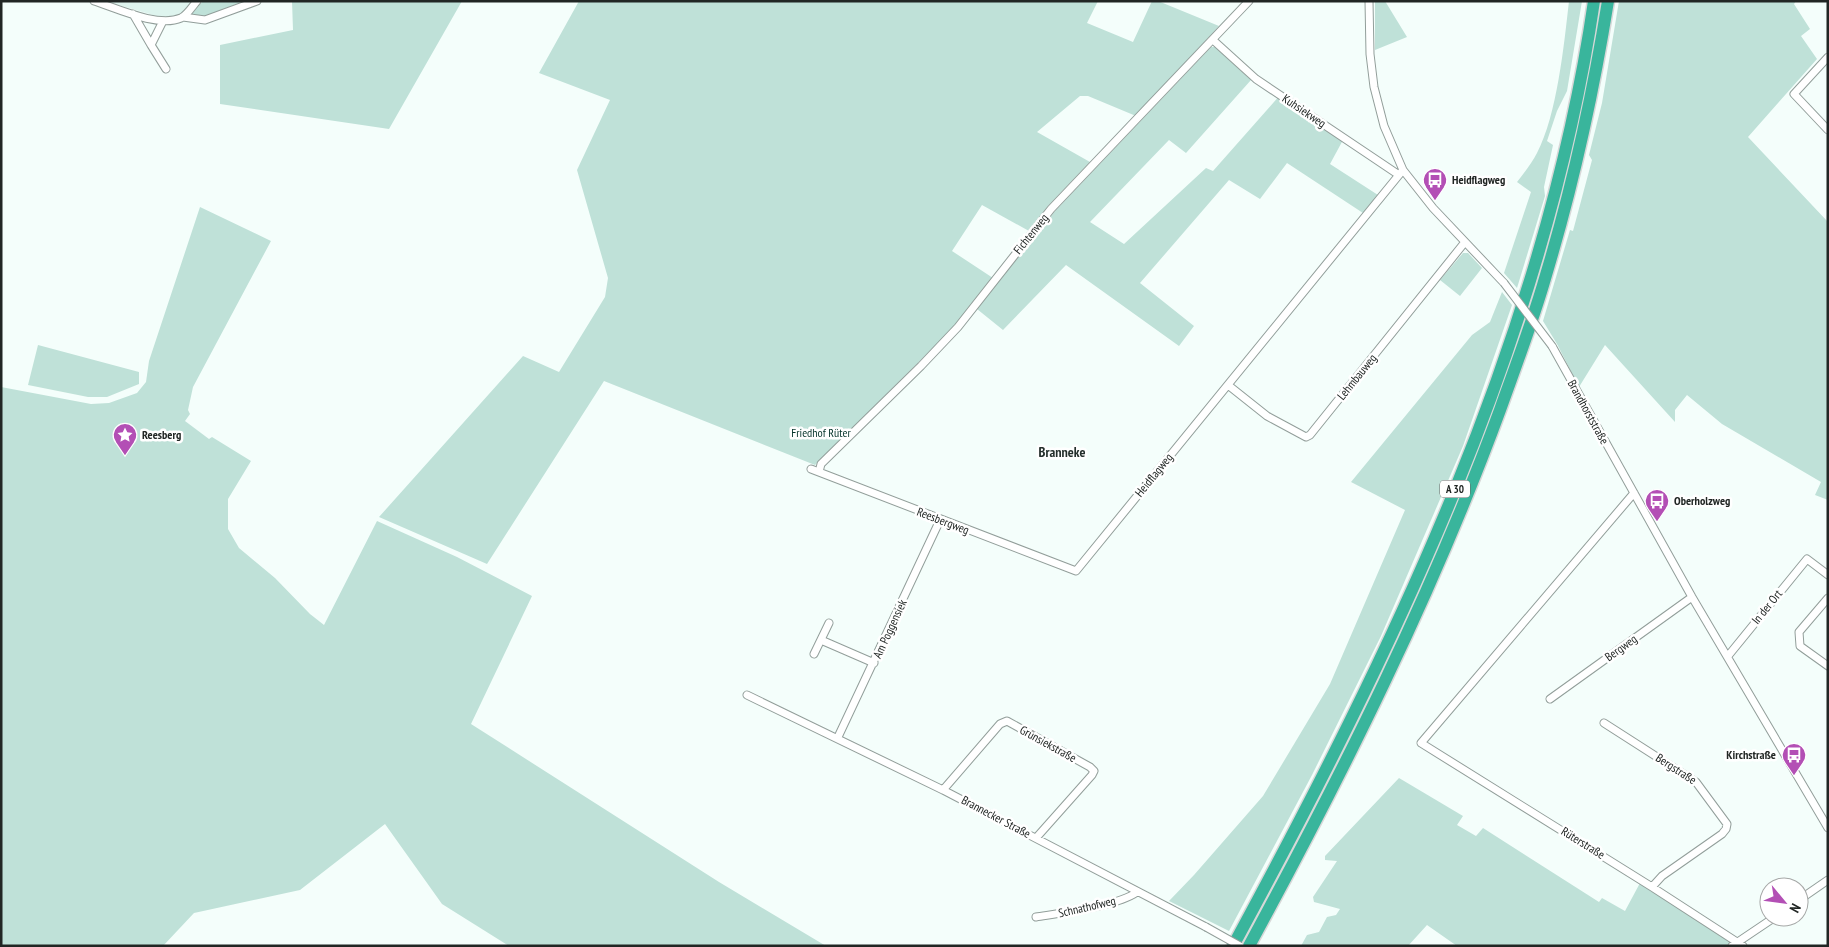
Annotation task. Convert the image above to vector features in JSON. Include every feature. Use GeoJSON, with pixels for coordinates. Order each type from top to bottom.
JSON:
{"type":"FeatureCollection","features":[{"type":"Feature","properties":{"kind":"highway","name":"A 30"},"geometry":{"type":"LineString","coordinates":[[1233,946],[1318,785],[1372,677],[1429,554],[1469,456],[1512,339],[1536,262],[1560,174],[1574,112],[1586,55],[1594,1]]}},
{"type":"Feature","properties":{"kind":"highway","name":"A 30"},"geometry":{"type":"LineString","coordinates":[[1248,946],[1330,791],[1385,680],[1440,560],[1481,461],[1526,339],[1549,264],[1580,149],[1599,58],[1608,1]]}},
{"type":"Feature","properties":{"kind":"street"},"geometry":{"type":"LineString","coordinates":[[94,1],[133,14],[163,21],[183,17],[205,20],[257,1]]}},
{"type":"Feature","properties":{"kind":"street"},"geometry":{"type":"LineString","coordinates":[[183,17],[197,1]]}},
{"type":"Feature","properties":{"kind":"street","name":"Fichtenweg"},"geometry":{"type":"LineString","coordinates":[[815,470],[958,327],[1051,209],[1249,1]]}},
{"type":"Feature","properties":{"kind":"street","name":"Brandhorststraße"},"geometry":{"type":"LineString","coordinates":[[1369,1],[1370,54],[1374,87],[1384,126],[1401,172],[1504,284],[1552,346],[1692,597],[1828,828]]}},
{"type":"Feature","properties":{"kind":"street"},"geometry":{"type":"LineString","coordinates":[[133,14],[166,69]]}},
{"type":"Feature","properties":{"kind":"street"},"geometry":{"type":"LineString","coordinates":[[151,45],[163,21]]}},
{"type":"Feature","properties":{"kind":"street","name":"Kuhsiekweg"},"geometry":{"type":"LineString","coordinates":[[1213,40],[1256,79],[1401,172]]}},
{"type":"Feature","properties":{"kind":"street"},"geometry":{"type":"LineString","coordinates":[[1828,57],[1794,94],[1828,130]]}},
{"type":"Feature","properties":{"kind":"street","name":"Heidflagweg"},"geometry":{"type":"LineString","coordinates":[[1076,571],[1401,172]]}},
{"type":"Feature","properties":{"kind":"street","name":"Lehmbauweg"},"geometry":{"type":"LineString","coordinates":[[1228,385],[1267,416],[1306,437],[1310,435],[1465,242]]}},
{"type":"Feature","properties":{"kind":"street","name":"Reesbergweg"},"geometry":{"type":"LineString","coordinates":[[815,470],[940,520],[1076,571]]}},
{"type":"Feature","properties":{"kind":"street","name":"Rüterstraße"},"geometry":{"type":"LineString","coordinates":[[1634,493],[1421,743],[1652,887],[1737,944]]}},
{"type":"Feature","properties":{"kind":"street","name":"Am Poggensiek"},"geometry":{"type":"LineString","coordinates":[[838,738],[940,520]]}},
{"type":"Feature","properties":{"kind":"street","name":"In der Ort"},"geometry":{"type":"LineString","coordinates":[[1728,656],[1807,559],[1828,575]]}},
{"type":"Feature","properties":{"kind":"street","name":"Bergweg"},"geometry":{"type":"LineString","coordinates":[[1550,699],[1692,597]]}},
{"type":"Feature","properties":{"kind":"street"},"geometry":{"type":"LineString","coordinates":[[1828,598],[1799,632],[1800,646],[1828,666]]}},
{"type":"Feature","properties":{"kind":"street"},"geometry":{"type":"LineString","coordinates":[[814,654],[829,623]]}},
{"type":"Feature","properties":{"kind":"street"},"geometry":{"type":"LineString","coordinates":[[821,640],[874,663]]}},
{"type":"Feature","properties":{"kind":"street","name":"Brannecker Straße"},"geometry":{"type":"LineString","coordinates":[[747,695],[943,790],[1240,946]]}},
{"type":"Feature","properties":{"kind":"street","name":"Grünsiekstraße"},"geometry":{"type":"LineString","coordinates":[[943,790],[1000,724],[1007,721],[1094,771],[1036,838]]}},
{"type":"Feature","properties":{"kind":"street","name":"Bergstraße"},"geometry":{"type":"LineString","coordinates":[[1604,723],[1696,782],[1727,824],[1722,834],[1662,876],[1652,887]]}},
{"type":"Feature","properties":{"kind":"street"},"geometry":{"type":"LineString","coordinates":[[1809,893],[1828,880]]}},
{"type":"Feature","properties":{"kind":"street","name":"Schnathofweg"},"geometry":{"type":"LineString","coordinates":[[1036,917],[1085,909],[1130,897],[1136,892]]}},
{"type":"Feature","properties":{"kind":"street"},"geometry":{"type":"LineString","coordinates":[[1737,944],[1761,927]]}},
{"type":"Feature","properties":{"kind":"shaded area"},"geometry":{"type":"Polygon","coordinates":[[[105,1],[194,1],[183,13],[170,17],[160,17],[105,1]]]}},
{"type":"Feature","properties":{"kind":"green space"},"geometry":{"type":"Polygon","coordinates":[[[203,1],[251,1],[208,16],[196,17],[191,14],[203,1]]]}},
{"type":"Feature","properties":{"kind":"green space"},"geometry":{"type":"Polygon","coordinates":[[[292,1],[462,1],[389,129],[220,104],[220,45],[293,30],[292,1]]]}},
{"type":"Feature","properties":{"kind":"green space","name":"Friedhof Rüter"},"geometry":{"type":"Polygon","coordinates":[[[579,1],[1098,1],[1087,23],[1133,42],[1152,1],[1158,1],[1219,26],[1136,116],[1088,96],[1080,96],[1037,132],[1090,162],[1048,206],[1029,231],[982,205],[952,251],[993,278],[955,326],[815,465],[604,381],[487,564],[379,517],[523,356],[559,372],[605,297],[608,278],[577,170],[610,100],[539,73],[579,1]]]}},
{"type":"Feature","properties":{"kind":"green space"},"geometry":{"type":"Polygon","coordinates":[[[1375,1],[1385,1],[1407,37],[1375,50],[1375,1]]]}},
{"type":"Feature","properties":{"kind":"green space"},"geometry":{"type":"Polygon","coordinates":[[[1569,1],[1582,1],[1567,91],[1557,111],[1547,141],[1553,145],[1544,187],[1545,196],[1517,288],[1504,273],[1531,192],[1517,182],[1537,153],[1550,119],[1559,79],[1569,1]]]}},
{"type":"Feature","properties":{"kind":"green space"},"geometry":{"type":"Polygon","coordinates":[[[1619,1],[1796,1],[1794,4],[1810,29],[1801,36],[1817,59],[1748,137],[1828,222],[1828,500],[1815,495],[1821,482],[1722,424],[1687,395],[1675,410],[1675,422],[1605,345],[1579,387],[1543,321],[1570,230],[1573,231],[1592,160],[1589,155],[1602,103],[1619,1]]]}},
{"type":"Feature","properties":{"kind":"green space"},"geometry":{"type":"Polygon","coordinates":[[[1211,47],[1215,47],[1251,80],[1186,153],[1169,140],[1090,222],[1124,244],[1206,168],[1213,171],[1281,94],[1343,140],[1330,164],[1378,195],[1363,213],[1287,163],[1260,199],[1229,180],[1140,283],[1194,326],[1179,346],[1066,265],[1003,330],[977,309],[1055,211],[1211,47]]]}},
{"type":"Feature","properties":{"kind":"green space"},"geometry":{"type":"Polygon","coordinates":[[[200,207],[271,241],[193,387],[188,410],[190,414],[185,421],[209,439],[212,437],[251,461],[228,499],[228,529],[239,548],[275,578],[310,614],[324,625],[377,521],[457,557],[532,596],[471,724],[719,882],[826,946],[509,946],[442,904],[385,824],[300,890],[194,913],[163,946],[1,946],[1,387],[91,404],[109,403],[137,393],[146,382],[149,361],[200,207]]]}},
{"type":"Feature","properties":{"kind":"green space"},"geometry":{"type":"Polygon","coordinates":[[[1463,253],[1468,253],[1482,268],[1460,296],[1440,280],[1463,253]]]}},
{"type":"Feature","properties":{"kind":"green space"},"geometry":{"type":"Polygon","coordinates":[[[1502,292],[1512,305],[1463,446],[1381,636],[1312,775],[1229,931],[1169,901],[1263,796],[1330,684],[1405,510],[1351,482],[1472,335],[1490,322],[1502,292]]]}},
{"type":"Feature","properties":{"kind":"green space"},"geometry":{"type":"Polygon","coordinates":[[[38,345],[139,372],[139,384],[107,397],[88,397],[28,385],[38,345]]]}},
{"type":"Feature","properties":{"kind":"green space"},"geometry":{"type":"Polygon","coordinates":[[[1399,778],[1463,816],[1457,825],[1476,836],[1483,828],[1599,902],[1602,898],[1625,911],[1640,883],[1734,945],[1457,946],[1427,925],[1408,946],[1301,946],[1307,935],[1319,932],[1327,917],[1336,915],[1340,909],[1314,902],[1313,897],[1337,861],[1325,860],[1325,856],[1399,778]]]}},
{"type":"Feature","properties":{"kind":"place","name":"Heidflagweg"},"geometry":{"type":"Point","coordinates":[1435,201]}},
{"type":"Feature","properties":{"kind":"place","name":"Reesberg"},"geometry":{"type":"Point","coordinates":[125,456]}},
{"type":"Feature","properties":{"kind":"place","name":"Oberholzweg"},"geometry":{"type":"Point","coordinates":[1657,522]}},
{"type":"Feature","properties":{"kind":"place","name":"Kirchstraße"},"geometry":{"type":"Point","coordinates":[1794,776]}},
{"type":"Feature","properties":{"kind":"district","name":"Branneke"},"geometry":{"type":"Point","coordinates":[1062,452]}}]}
